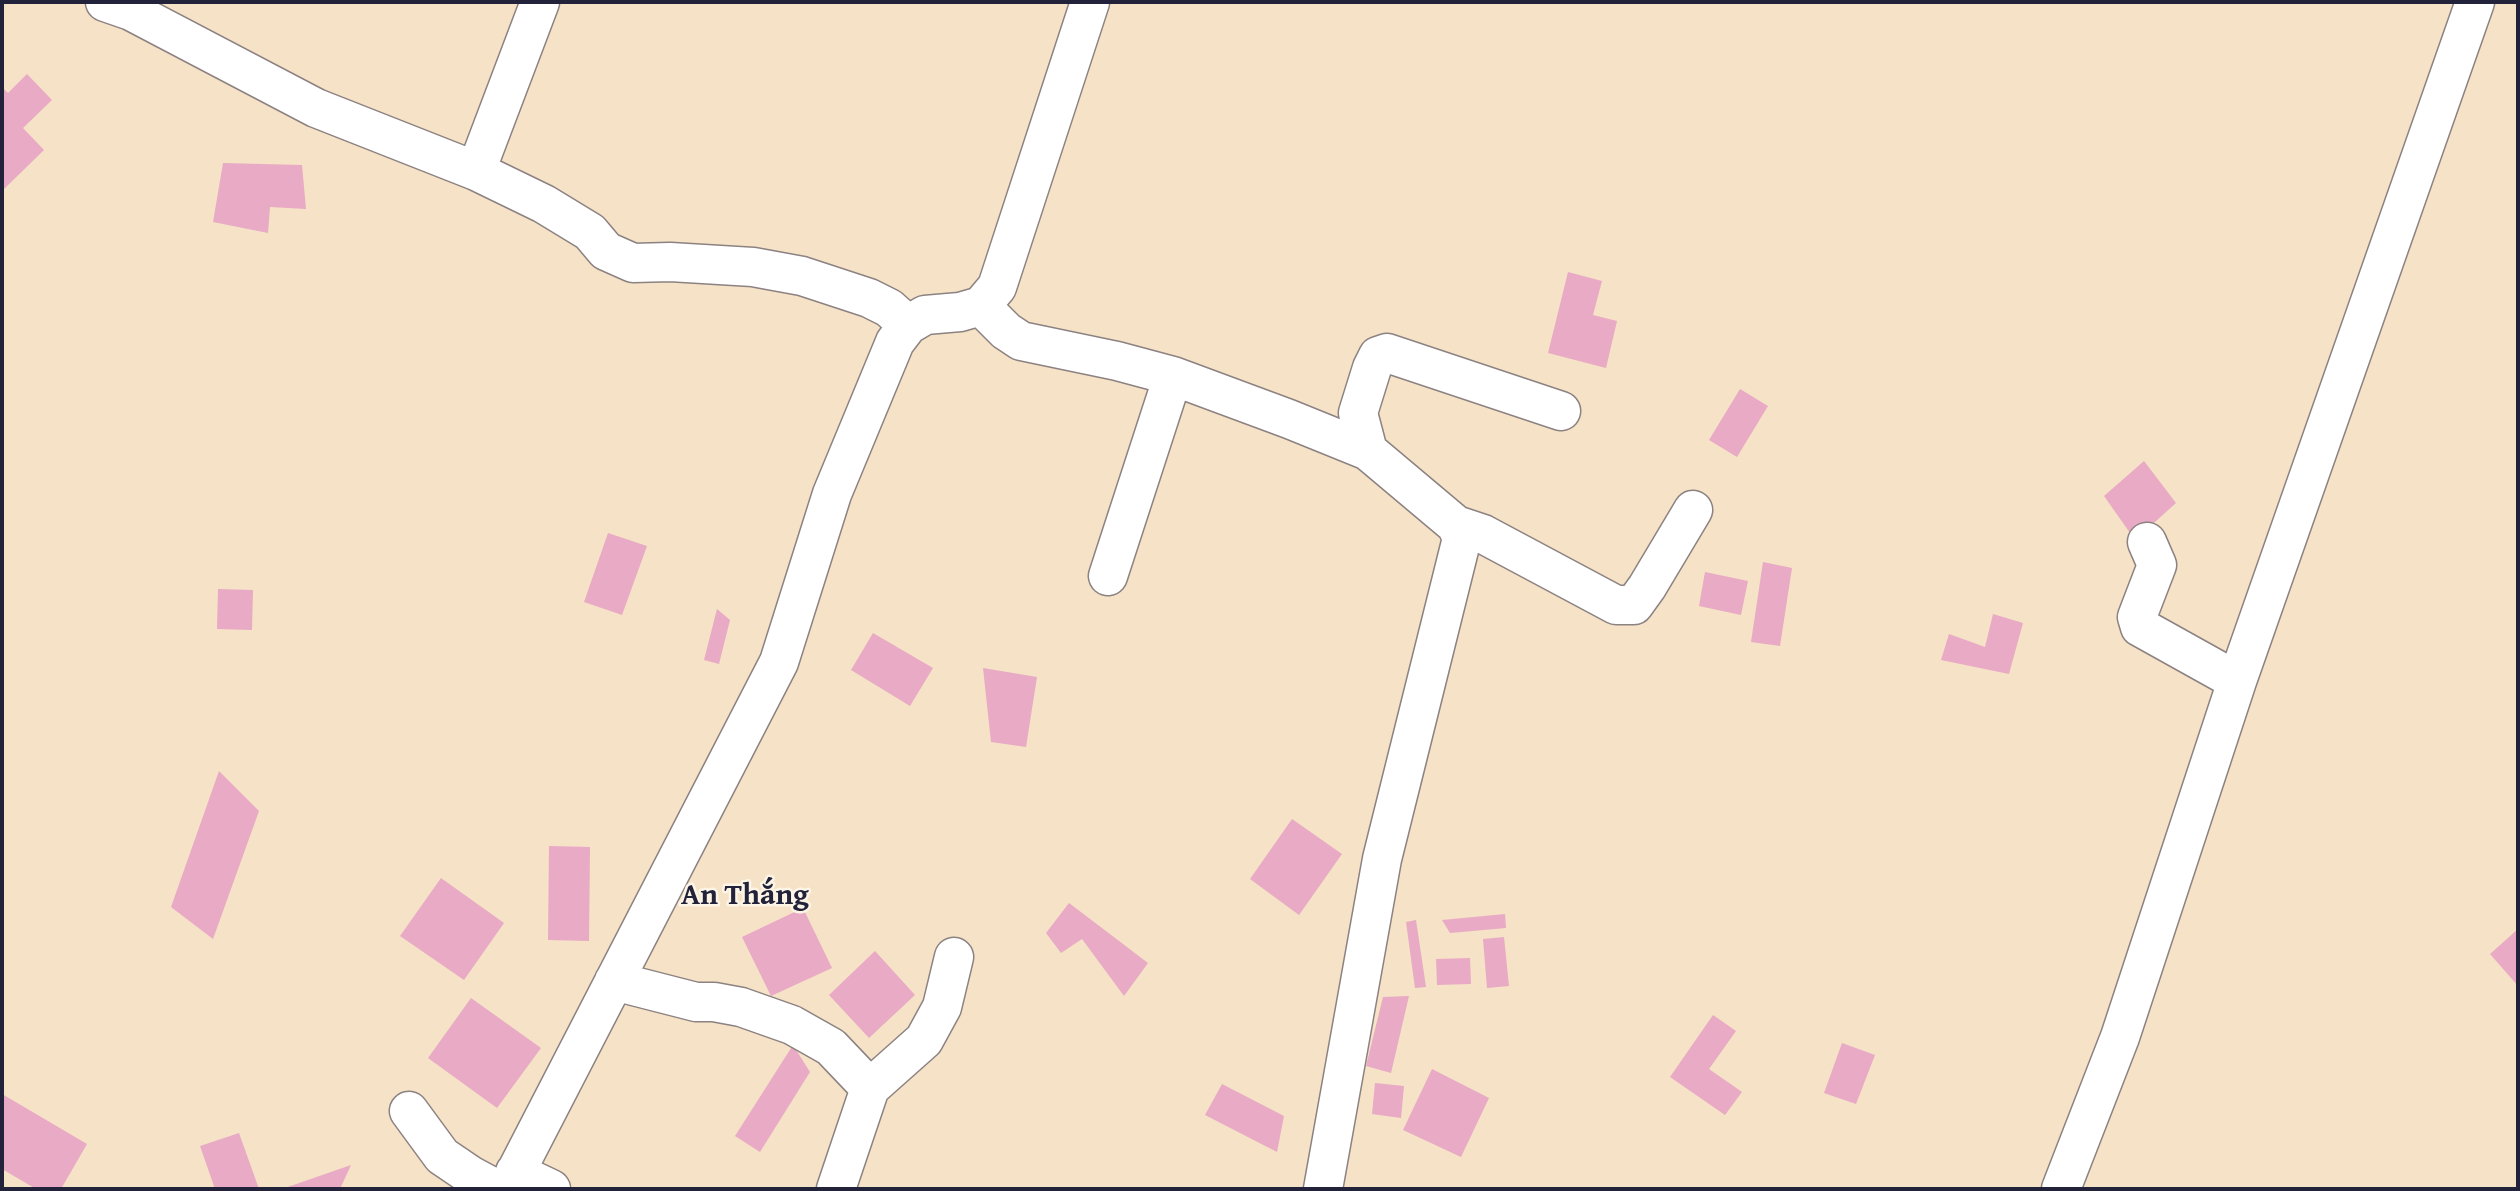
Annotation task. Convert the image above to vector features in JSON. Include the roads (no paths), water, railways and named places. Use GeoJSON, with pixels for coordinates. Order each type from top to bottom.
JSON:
{"type":"FeatureCollection","features":[{"type":"Feature","properties":{"kind":"street"},"geometry":{"type":"LineString","coordinates":[[476,171],[540,2]]}},
{"type":"Feature","properties":{"kind":"street"},"geometry":{"type":"LineString","coordinates":[[506,1184],[779,662],[832,494],[895,342],[908,325],[925,315],[960,312],[981,306],[997,287],[1090,2]]}},
{"type":"Feature","properties":{"kind":"street"},"geometry":{"type":"LineString","coordinates":[[2061,1189],[2120,1037],[2237,681],[2475,2]]}},
{"type":"Feature","properties":{"kind":"street"},"geometry":{"type":"LineString","coordinates":[[123,5],[316,108],[476,171],[544,204],[590,232],[606,251],[633,263],[670,262],[754,267],[802,276],[869,298],[889,308],[908,325]]}},
{"type":"Feature","properties":{"kind":"street"},"geometry":{"type":"LineString","coordinates":[[981,306],[1006,331],[1021,341],[1116,360],[1172,376],[1368,451],[1456,525],[1483,534],[1616,605],[1634,605],[1693,510]]}},
{"type":"Feature","properties":{"kind":"street"},"geometry":{"type":"LineString","coordinates":[[1368,451],[1358,413],[1372,368],[1378,356],[1387,353],[1561,411]]}},
{"type":"Feature","properties":{"kind":"street"},"geometry":{"type":"LineString","coordinates":[[1108,576],[1172,376]]}},
{"type":"Feature","properties":{"kind":"street"},"geometry":{"type":"LineString","coordinates":[[1323,1189],[1382,859],[1460,550],[1462,538],[1456,525]]}},
{"type":"Feature","properties":{"kind":"street"},"geometry":{"type":"LineString","coordinates":[[2147,542],[2157,565],[2137,617],[2140,627],[2237,681]]}},
{"type":"Feature","properties":{"kind":"street"},"geometry":{"type":"LineString","coordinates":[[836,1189],[870,1088],[923,1040],[942,1007],[954,957]]}},
{"type":"Feature","properties":{"kind":"street"},"geometry":{"type":"LineString","coordinates":[[614,981],[696,1002],[741,1007],[792,1025],[831,1047],[870,1088]]}},
{"type":"Feature","properties":{"kind":"street"},"geometry":{"type":"LineString","coordinates":[[409,1111],[442,1156],[470,1175],[506,1184],[551,1189]]}},
{"type":"Feature","properties":{"kind":"district","name":"An Thắng"},"geometry":{"type":"Point","coordinates":[745,896]}}]}
